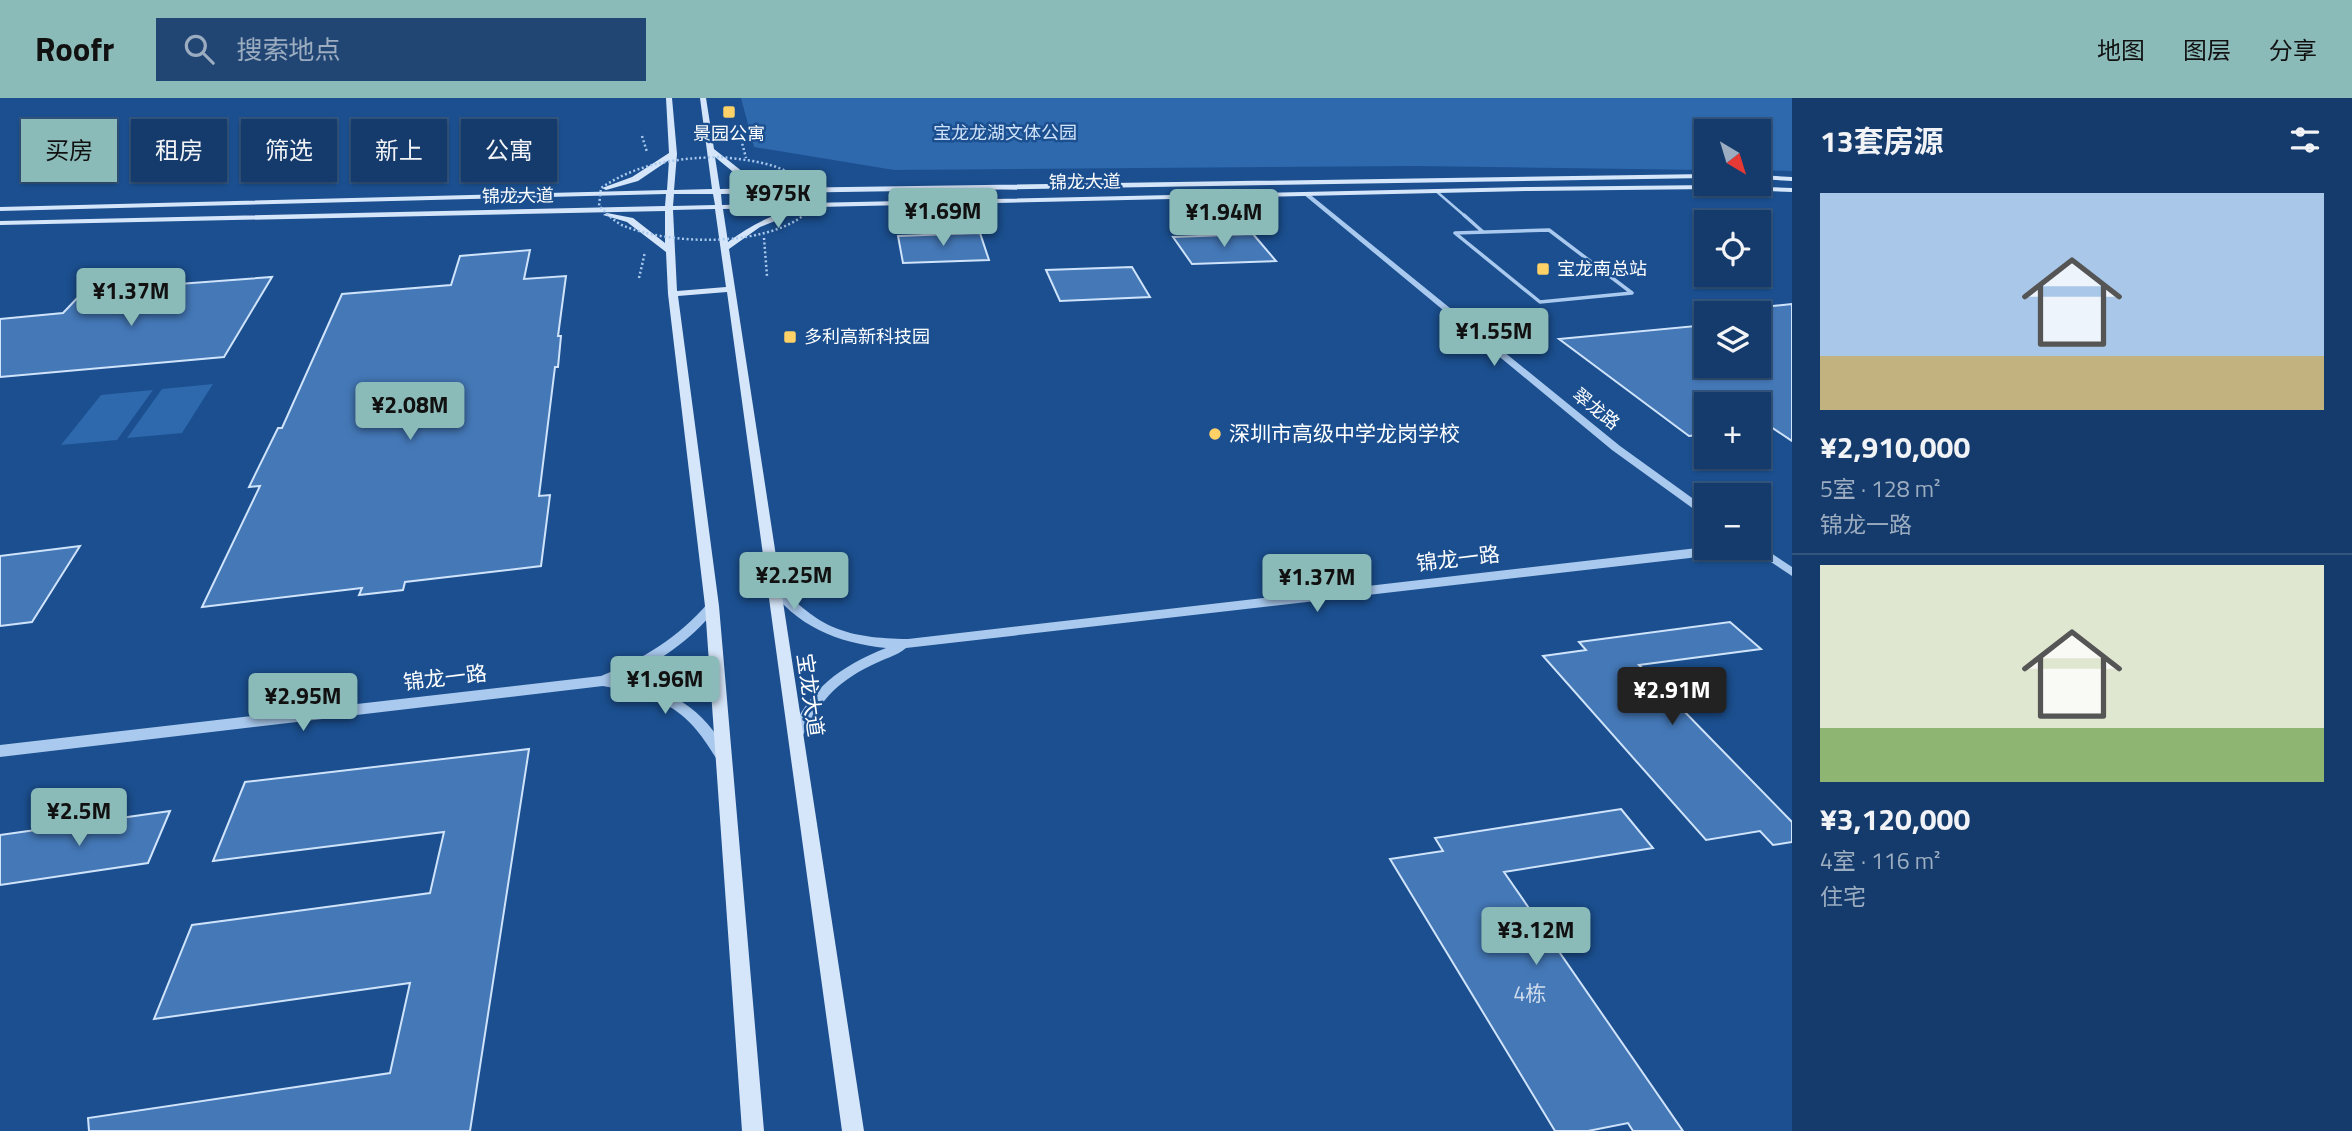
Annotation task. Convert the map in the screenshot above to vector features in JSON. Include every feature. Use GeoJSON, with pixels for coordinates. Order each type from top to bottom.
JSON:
{"type":"FeatureCollection","features":[{"type":"Feature","properties":{"kind":"main road"},"geometry":{"type":"LineString","coordinates":[[669,98],[673,154],[668,209],[673,294],[712,606],[753,1131]]}},
{"type":"Feature","properties":{"kind":"main road","name":"宝龙大道"},"geometry":{"type":"LineString","coordinates":[[703,98],[853,1131]]}},
{"type":"Feature","properties":{"kind":"main road"},"geometry":{"type":"LineString","coordinates":[[712,151],[741,174],[823,191]]}},
{"type":"Feature","properties":{"kind":"main road"},"geometry":{"type":"LineString","coordinates":[[562,195],[635,180],[673,154]]}},
{"type":"Feature","properties":{"kind":"main road","name":"锦龙大道"},"geometry":{"type":"LineString","coordinates":[[0,209],[716,191],[1539,176],[1694,176]]}},
{"type":"Feature","properties":{"kind":"main road"},"geometry":{"type":"LineString","coordinates":[[1771,178],[1792,179]]}},
{"type":"Feature","properties":{"kind":"main road","name":"锦龙大道"},"geometry":{"type":"LineString","coordinates":[[0,223],[1635,187],[1792,190]]}},
{"type":"Feature","properties":{"kind":"main road"},"geometry":{"type":"LineString","coordinates":[[724,250],[757,224],[773,217],[828,204]]}},
{"type":"Feature","properties":{"kind":"main road"},"geometry":{"type":"LineString","coordinates":[[564,210],[630,220],[670,251]]}},
{"type":"Feature","properties":{"kind":"main road"},"geometry":{"type":"LineString","coordinates":[[673,294],[731,289]]}},
{"type":"Feature","properties":{"kind":"street","name":"翠龙路"},"geometry":{"type":"LineString","coordinates":[[1305,194],[1616,448],[1694,504]]}},
{"type":"Feature","properties":{"kind":"street","name":"锦龙一路"},"geometry":{"type":"LineString","coordinates":[[772,584],[789,605],[809,622],[840,637],[873,644],[908,644],[1694,553]]}},
{"type":"Feature","properties":{"kind":"street"},"geometry":{"type":"LineString","coordinates":[[1771,558],[1792,572]]}},
{"type":"Feature","properties":{"kind":"street","name":"锦龙一路"},"geometry":{"type":"LineString","coordinates":[[0,751],[603,681],[637,667],[669,649],[694,629],[712,606]]}},
{"type":"Feature","properties":{"kind":"street","name":"锦龙一路"},"geometry":{"type":"LineString","coordinates":[[795,738],[805,711],[824,689],[848,670],[908,644]]}},
{"type":"Feature","properties":{"kind":"street","name":"锦龙一路"},"geometry":{"type":"LineString","coordinates":[[603,681],[641,688],[678,703],[706,727],[723,757]]}},
{"type":"Feature","properties":{"kind":"lane"},"geometry":{"type":"LineString","coordinates":[[1436,191],[1483,232],[1549,230],[1632,293],[1539,302],[1455,233],[1483,232]]}},
{"type":"Feature","properties":{"kind":"path"},"geometry":{"type":"LineString","coordinates":[[740,135],[747,161]]}},
{"type":"Feature","properties":{"kind":"path"},"geometry":{"type":"LineString","coordinates":[[721,157],[768,164],[796,174],[809,184],[815,197],[805,214],[764,233],[709,239],[649,234],[622,226],[599,206],[601,188],[630,169],[683,158],[721,157]]}},
{"type":"Feature","properties":{"kind":"path"},"geometry":{"type":"LineString","coordinates":[[764,233],[767,276]]}},
{"type":"Feature","properties":{"kind":"path"},"geometry":{"type":"LineString","coordinates":[[639,278],[647,245]]}},
{"type":"Feature","properties":{"kind":"green space","name":"宝龙龙湖文体公园"},"geometry":{"type":"Polygon","coordinates":[[[741,98],[1792,98],[1792,171],[1771,170],[1771,119],[1694,119],[1694,170],[1416,166],[894,170],[754,147],[741,98]]]}},
{"type":"Feature","properties":{"kind":"green space"},"geometry":{"type":"Polygon","coordinates":[[[213,384],[182,433],[127,438],[162,389],[213,384]]]}},
{"type":"Feature","properties":{"kind":"green space"},"geometry":{"type":"Polygon","coordinates":[[[153,390],[117,440],[61,445],[101,395],[153,390]]]}},
{"type":"Feature","properties":{"kind":"building"},"geometry":{"type":"Polygon","coordinates":[[[980,233],[989,260],[903,263],[898,236],[980,233]]]}},
{"type":"Feature","properties":{"kind":"building"},"geometry":{"type":"Polygon","coordinates":[[[1253,234],[1276,261],[1192,264],[1173,237],[1253,234]]]}},
{"type":"Feature","properties":{"kind":"building"},"geometry":{"type":"Polygon","coordinates":[[[530,250],[524,279],[566,276],[558,336],[561,336],[558,367],[555,367],[539,496],[550,495],[541,566],[405,582],[403,590],[359,595],[362,588],[202,607],[260,486],[249,487],[278,428],[282,428],[342,294],[451,285],[460,256],[530,250]]]}},
{"type":"Feature","properties":{"kind":"building"},"geometry":{"type":"Polygon","coordinates":[[[1132,267],[1150,297],[1060,301],[1046,270],[1132,267]]]}},
{"type":"Feature","properties":{"kind":"building"},"geometry":{"type":"Polygon","coordinates":[[[272,277],[224,357],[0,377],[0,319],[63,313],[84,291],[272,277]]]}},
{"type":"Feature","properties":{"kind":"building"},"geometry":{"type":"Polygon","coordinates":[[[1792,304],[1792,441],[1771,427],[1771,392],[1694,392],[1694,435],[1689,436],[1559,339],[1694,326],[1694,378],[1771,378],[1771,306],[1792,304]]]}},
{"type":"Feature","properties":{"kind":"building"},"geometry":{"type":"Polygon","coordinates":[[[80,546],[32,622],[0,626],[0,556],[80,546]]]}},
{"type":"Feature","properties":{"kind":"building"},"geometry":{"type":"Polygon","coordinates":[[[1730,622],[1761,649],[1639,665],[1792,822],[1792,842],[1773,845],[1760,831],[1706,840],[1543,656],[1586,650],[1579,642],[1730,622]]]}},
{"type":"Feature","properties":{"kind":"building"},"geometry":{"type":"Polygon","coordinates":[[[529,749],[470,1131],[89,1131],[88,1118],[390,1073],[410,983],[154,1019],[192,925],[430,893],[444,832],[213,861],[245,782],[529,749]]]}},
{"type":"Feature","properties":{"kind":"building"},"geometry":{"type":"Polygon","coordinates":[[[1621,809],[1653,848],[1504,872],[1683,1131],[1633,1131],[1628,1123],[1588,1131],[1555,1131],[1390,859],[1443,851],[1435,838],[1621,809]]]}},
{"type":"Feature","properties":{"kind":"building"},"geometry":{"type":"Polygon","coordinates":[[[170,811],[148,863],[0,885],[0,835],[170,811]]]}},
{"type":"Feature","properties":{"kind":"place","name":"景园公寓"},"geometry":{"type":"Point","coordinates":[729,112]}},
{"type":"Feature","properties":{"kind":"place","name":"宝龙南总站"},"geometry":{"type":"Point","coordinates":[1543,269]}},
{"type":"Feature","properties":{"kind":"place","name":"多利高新科技园"},"geometry":{"type":"Point","coordinates":[790,337]}},
{"type":"Feature","properties":{"kind":"place","name":"深圳市高级中学龙岗学校"},"geometry":{"type":"Point","coordinates":[1215,434]}}]}
